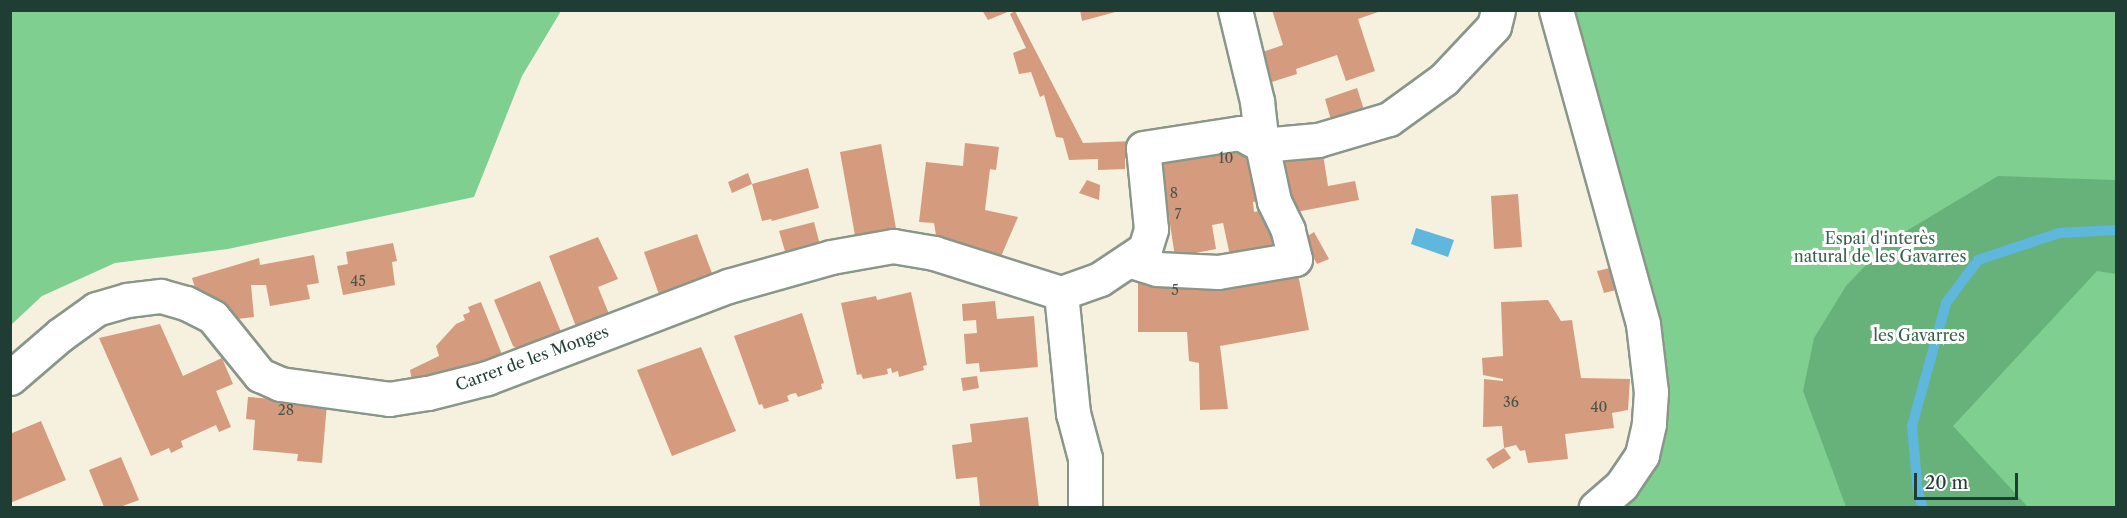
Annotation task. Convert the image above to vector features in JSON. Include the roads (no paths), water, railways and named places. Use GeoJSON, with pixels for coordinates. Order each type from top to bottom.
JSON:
{"type":"FeatureCollection","features":[{"type":"Feature","properties":{"kind":"street"},"geometry":{"type":"LineString","coordinates":[[1131,261],[1157,269],[1218,272],[1296,259],[1288,230],[1274,201],[1262,146],[1257,101],[1235,10]]}},
{"type":"Feature","properties":{"kind":"street"},"geometry":{"type":"LineString","coordinates":[[1085,507],[1085,458],[1073,413],[1061,293],[1100,279],[1131,261],[1145,249],[1151,229],[1143,148],[1240,133],[1262,146],[1318,140],[1389,119],[1444,79],[1494,26],[1498,10]]}},
{"type":"Feature","properties":{"kind":"street"},"geometry":{"type":"LineString","coordinates":[[1557,10],[1643,324],[1651,392],[1649,424],[1642,454],[1622,485],[1596,507]]}},
{"type":"Feature","properties":{"kind":"street","name":"Carrer de les Monges"},"geometry":{"type":"LineString","coordinates":[[10,378],[60,335],[96,309],[127,300],[161,296],[186,303],[213,317],[260,375],[280,384],[389,399],[428,393],[487,378],[728,286],[831,257],[893,246],[934,253],[1061,293]]}},
{"type":"Feature","properties":{"kind":"water"},"geometry":{"type":"Polygon","coordinates":[[[1416,228],[1454,240],[1448,257],[1411,244],[1416,228]]]}},
{"type":"Feature","properties":{"kind":"waterway"},"geometry":{"type":"LineString","coordinates":[[1923,508],[1918,493],[1912,426],[1946,303],[1978,260],[2059,233],[2116,230]]}},
{"type":"Feature","properties":{"kind":"park label","name":"Espai d'interès natural de les Gavarres"},"geometry":{"type":"Point","coordinates":[1880,247]}},
{"type":"Feature","properties":{"kind":"park label","name":"les Gavarres"},"geometry":{"type":"Point","coordinates":[1919,335]}}]}
